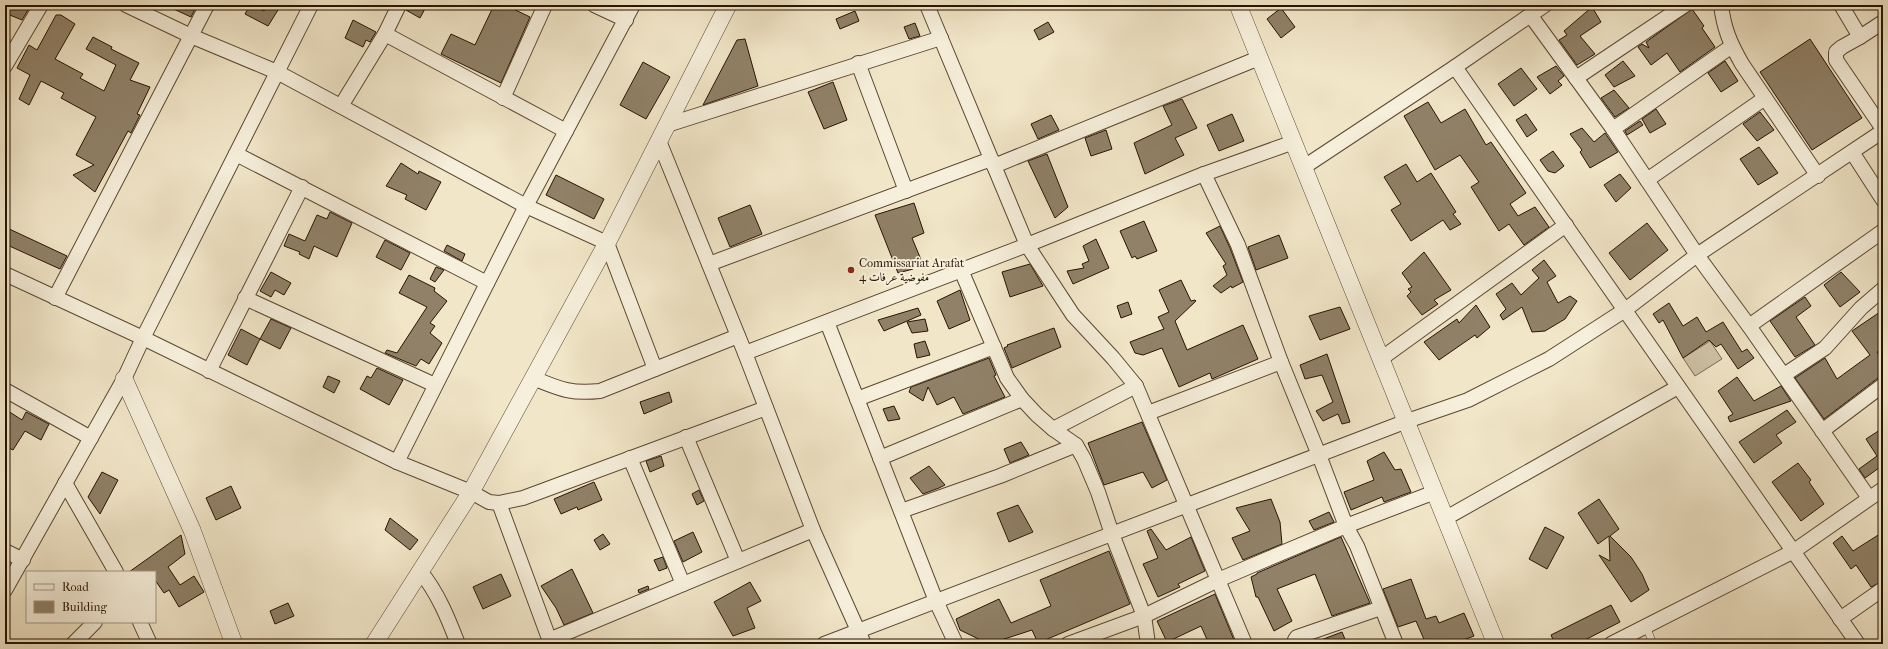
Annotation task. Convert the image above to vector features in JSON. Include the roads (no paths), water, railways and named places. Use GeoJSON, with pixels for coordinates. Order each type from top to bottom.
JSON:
{"type":"FeatureCollection","features":[{"type":"Feature","properties":{"kind":"street"},"geometry":{"type":"LineString","coordinates":[[5,66],[41,5]]}},
{"type":"Feature","properties":{"kind":"street"},"geometry":{"type":"LineString","coordinates":[[126,5],[191,36],[277,72],[526,206],[607,242],[655,369]]}},
{"type":"Feature","properties":{"kind":"street"},"geometry":{"type":"LineString","coordinates":[[55,298],[207,5]]}},
{"type":"Feature","properties":{"kind":"street"},"geometry":{"type":"LineString","coordinates":[[5,590],[124,379],[143,338],[311,5]]}},
{"type":"Feature","properties":{"kind":"street"},"geometry":{"type":"LineString","coordinates":[[341,106],[385,34],[398,5]]}},
{"type":"Feature","properties":{"kind":"street"},"geometry":{"type":"LineString","coordinates":[[504,98],[545,5]]}},
{"type":"Feature","properties":{"kind":"street"},"geometry":{"type":"LineString","coordinates":[[594,5],[626,20]]}},
{"type":"Feature","properties":{"kind":"street"},"geometry":{"type":"LineString","coordinates":[[397,462],[526,206],[633,5]]}},
{"type":"Feature","properties":{"kind":"street"},"geometry":{"type":"LineString","coordinates":[[374,644],[471,492],[607,242],[728,5]]}},
{"type":"Feature","properties":{"kind":"street"},"geometry":{"type":"LineString","coordinates":[[927,5],[1027,245],[1073,316],[1113,358],[1136,386],[1244,644]]}},
{"type":"Feature","properties":{"kind":"street"},"geometry":{"type":"LineString","coordinates":[[1238,5],[1382,358],[1496,644]]}},
{"type":"Feature","properties":{"kind":"street"},"geometry":{"type":"LineString","coordinates":[[1304,167],[1455,68],[1545,5]]}},
{"type":"Feature","properties":{"kind":"street"},"geometry":{"type":"LineString","coordinates":[[1576,78],[1685,5]]}},
{"type":"Feature","properties":{"kind":"street"},"geometry":{"type":"LineString","coordinates":[[1722,5],[1725,30],[1732,46],[1818,176]]}},
{"type":"Feature","properties":{"kind":"street"},"geometry":{"type":"LineString","coordinates":[[1841,5],[1860,37]]}},
{"type":"Feature","properties":{"kind":"street"},"geometry":{"type":"LineString","coordinates":[[1531,16],[1613,128],[1696,255],[1784,375],[1869,498]]}},
{"type":"Feature","properties":{"kind":"street"},"geometry":{"type":"LineString","coordinates":[[824,644],[861,638],[936,601],[1407,421],[1468,400],[1549,359],[1625,310],[1696,255],[1818,176],[1883,130],[1836,57],[1836,52],[1883,22]]}},
{"type":"Feature","properties":{"kind":"street"},"geometry":{"type":"LineString","coordinates":[[385,34],[566,131]]}},
{"type":"Feature","properties":{"kind":"street"},"geometry":{"type":"LineString","coordinates":[[667,125],[858,63],[941,38]]}},
{"type":"Feature","properties":{"kind":"street"},"geometry":{"type":"LineString","coordinates":[[1613,128],[1732,46]]}},
{"type":"Feature","properties":{"kind":"street"},"geometry":{"type":"LineString","coordinates":[[709,264],[906,191],[992,163],[1259,58]]}},
{"type":"Feature","properties":{"kind":"street"},"geometry":{"type":"LineString","coordinates":[[858,63],[906,191]]}},
{"type":"Feature","properties":{"kind":"street"},"geometry":{"type":"LineString","coordinates":[[1455,68],[1858,644]]}},
{"type":"Feature","properties":{"kind":"street"},"geometry":{"type":"LineString","coordinates":[[1647,180],[1765,98]]}},
{"type":"Feature","properties":{"kind":"street"},"geometry":{"type":"LineString","coordinates":[[659,141],[745,353],[813,530],[861,638]]}},
{"type":"Feature","properties":{"kind":"street"},"geometry":{"type":"LineString","coordinates":[[745,353],[1027,245],[1204,174],[1294,142]]}},
{"type":"Feature","properties":{"kind":"street"},"geometry":{"type":"LineString","coordinates":[[1852,152],[1883,200]]}},
{"type":"Feature","properties":{"kind":"street"},"geometry":{"type":"LineString","coordinates":[[236,154],[487,282]]}},
{"type":"Feature","properties":{"kind":"street"},"geometry":{"type":"LineString","coordinates":[[1204,174],[1238,245],[1281,362],[1346,526],[1358,546],[1396,644]]}},
{"type":"Feature","properties":{"kind":"street"},"geometry":{"type":"LineString","coordinates":[[209,370],[302,188]]}},
{"type":"Feature","properties":{"kind":"street"},"geometry":{"type":"LineString","coordinates":[[1382,358],[1566,225]]}},
{"type":"Feature","properties":{"kind":"street"},"geometry":{"type":"LineString","coordinates":[[1749,326],[1883,231]]}},
{"type":"Feature","properties":{"kind":"street"},"geometry":{"type":"LineString","coordinates":[[962,270],[1007,378],[1022,399],[1053,429],[1076,445],[1092,477],[1112,534],[1144,616],[1148,644]]}},
{"type":"Feature","properties":{"kind":"street"},"geometry":{"type":"LineString","coordinates":[[5,274],[143,338],[397,462],[471,492],[489,502],[499,503],[523,498],[766,408]]}},
{"type":"Feature","properties":{"kind":"street"},"geometry":{"type":"LineString","coordinates":[[1784,375],[1825,348],[1861,308],[1883,289]]}},
{"type":"Feature","properties":{"kind":"street"},"geometry":{"type":"LineString","coordinates":[[245,298],[436,385]]}},
{"type":"Feature","properties":{"kind":"street"},"geometry":{"type":"LineString","coordinates":[[827,322],[936,601],[956,644]]}},
{"type":"Feature","properties":{"kind":"street"},"geometry":{"type":"LineString","coordinates":[[533,378],[566,391],[580,393],[600,391],[738,336]]}},
{"type":"Feature","properties":{"kind":"street"},"geometry":{"type":"LineString","coordinates":[[857,399],[994,347]]}},
{"type":"Feature","properties":{"kind":"street"},"geometry":{"type":"LineString","coordinates":[[1148,413],[1281,362]]}},
{"type":"Feature","properties":{"kind":"street"},"geometry":{"type":"LineString","coordinates":[[124,379],[192,530],[234,644]]}},
{"type":"Feature","properties":{"kind":"street"},"geometry":{"type":"LineString","coordinates":[[1822,431],[1883,385]]}},
{"type":"Feature","properties":{"kind":"street"},"geometry":{"type":"LineString","coordinates":[[1053,429],[1136,386]]}},
{"type":"Feature","properties":{"kind":"street"},"geometry":{"type":"LineString","coordinates":[[1446,518],[1678,387]]}},
{"type":"Feature","properties":{"kind":"street"},"geometry":{"type":"LineString","coordinates":[[5,390],[91,438]]}},
{"type":"Feature","properties":{"kind":"street"},"geometry":{"type":"LineString","coordinates":[[880,458],[1022,399]]}},
{"type":"Feature","properties":{"kind":"street"},"geometry":{"type":"LineString","coordinates":[[686,438],[738,561]]}},
{"type":"Feature","properties":{"kind":"street"},"geometry":{"type":"LineString","coordinates":[[901,511],[1000,476],[1076,445]]}},
{"type":"Feature","properties":{"kind":"street"},"geometry":{"type":"LineString","coordinates":[[630,458],[683,584]]}},
{"type":"Feature","properties":{"kind":"street"},"geometry":{"type":"LineString","coordinates":[[65,483],[115,571]]}},
{"type":"Feature","properties":{"kind":"street"},"geometry":{"type":"LineString","coordinates":[[1611,644],[1794,551],[1883,489]]}},
{"type":"Feature","properties":{"kind":"street"},"geometry":{"type":"LineString","coordinates":[[1068,644],[1144,616],[1218,580],[1346,526],[1435,492]]}},
{"type":"Feature","properties":{"kind":"street"},"geometry":{"type":"LineString","coordinates":[[499,503],[550,642],[683,584],[813,530]]}},
{"type":"Feature","properties":{"kind":"street"},"geometry":{"type":"LineString","coordinates":[[5,550],[22,560]]}},
{"type":"Feature","properties":{"kind":"street"},"geometry":{"type":"LineString","coordinates":[[420,571],[431,584],[458,644]]}},
{"type":"Feature","properties":{"kind":"street"},"geometry":{"type":"LineString","coordinates":[[1840,619],[1883,589]]}},
{"type":"Feature","properties":{"kind":"street"},"geometry":{"type":"LineString","coordinates":[[1296,644],[1295,640],[1297,636],[1382,608]]}},
{"type":"Feature","properties":{"kind":"street"},"geometry":{"type":"LineString","coordinates":[[79,642],[94,623]]}},
{"type":"Feature","properties":{"kind":"street"},"geometry":{"type":"LineString","coordinates":[[140,623],[150,644]]}},
{"type":"Feature","properties":{"kind":"lane"},"geometry":{"type":"LineString","coordinates":[[1646,626],[1653,644]]}},
{"type":"Feature","properties":{"kind":"place","name":"Commissariat Arafat 4 مفوضية عرفات"},"geometry":{"type":"Point","coordinates":[851,270]}}]}
